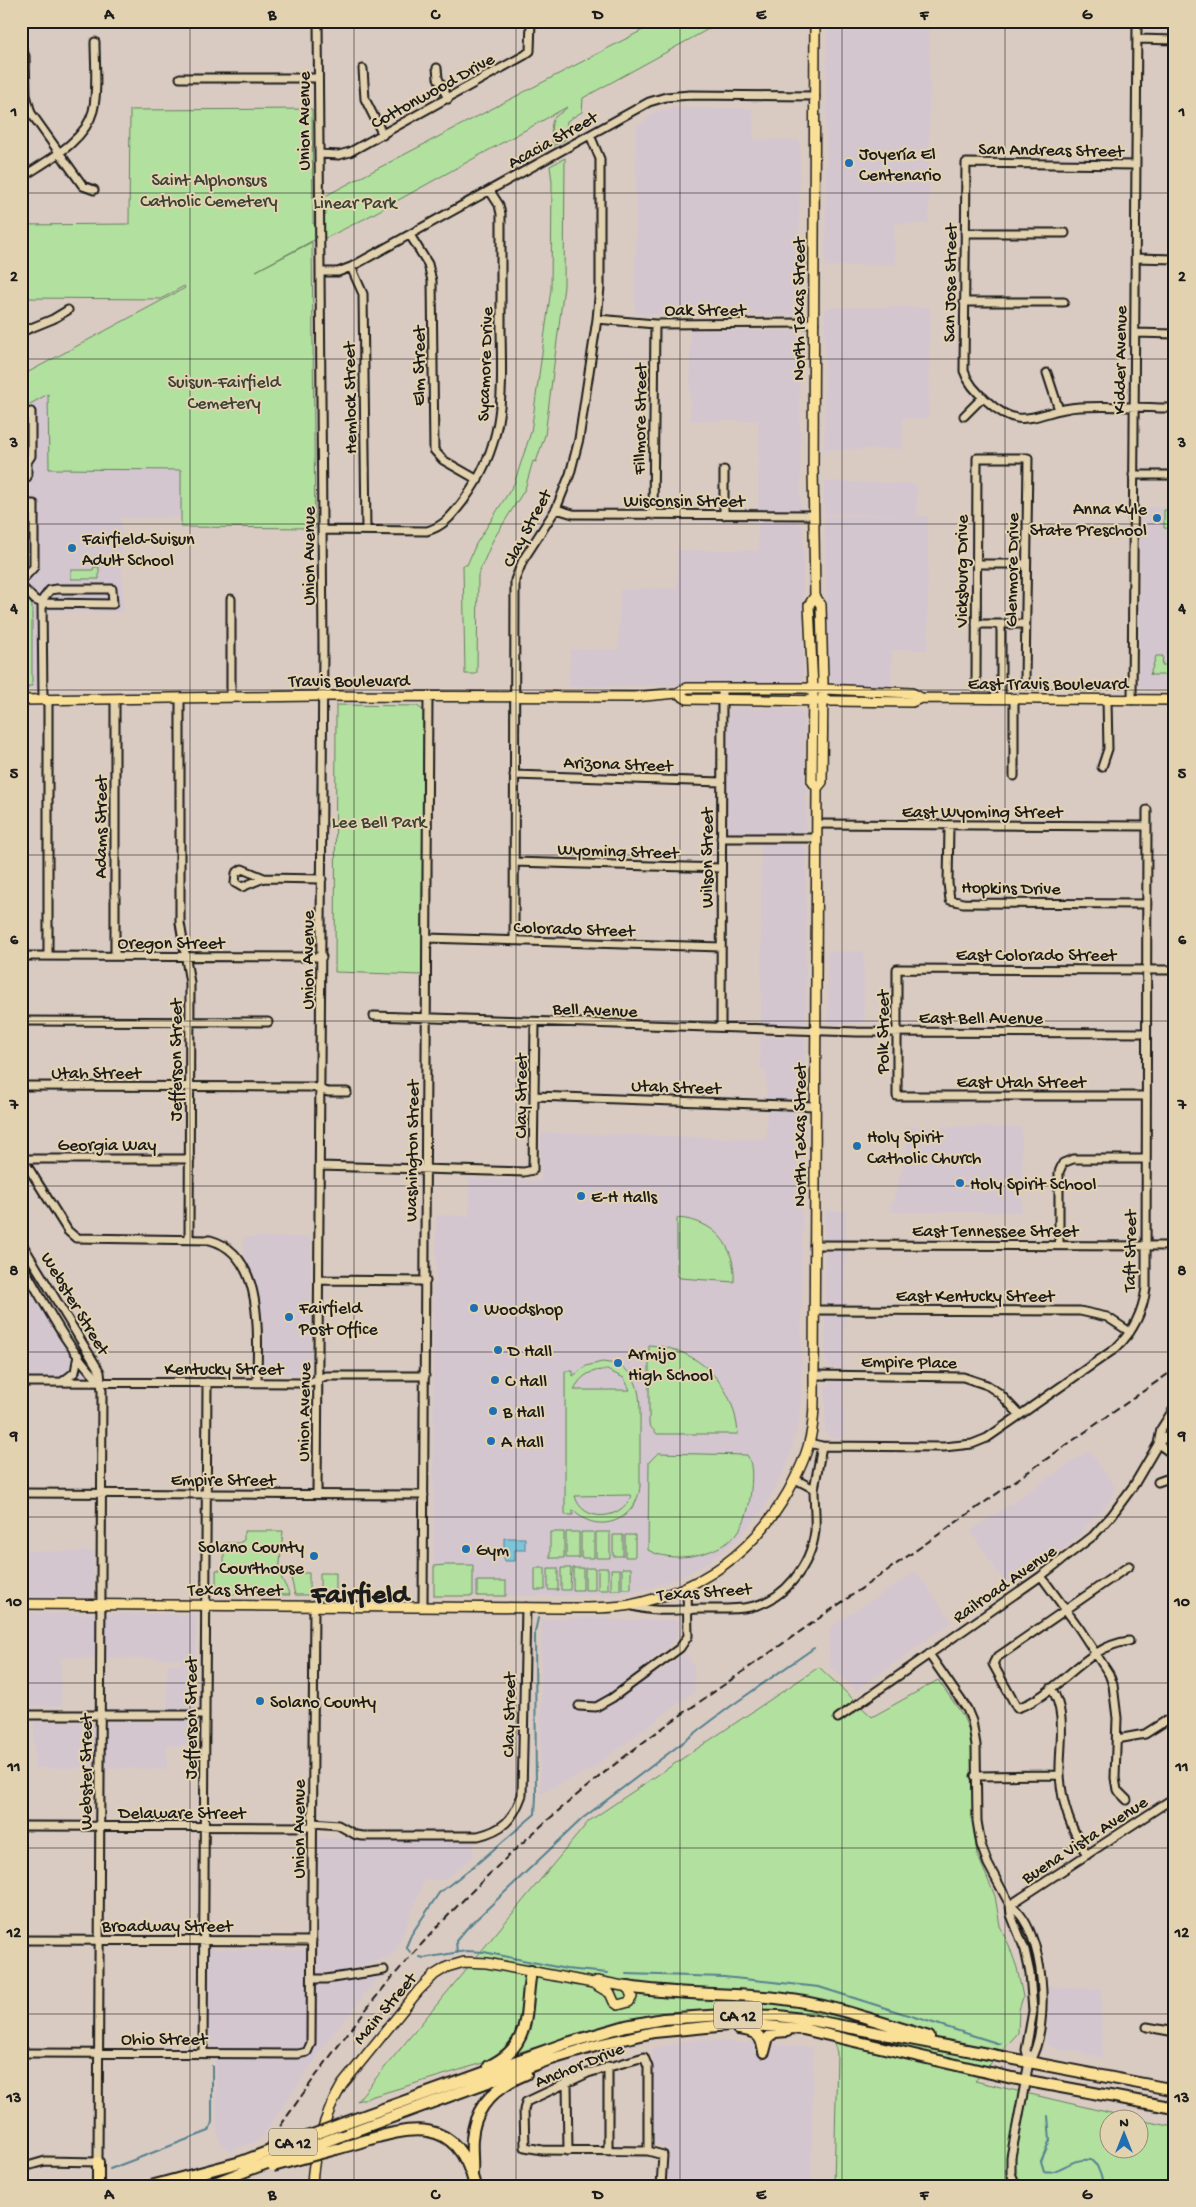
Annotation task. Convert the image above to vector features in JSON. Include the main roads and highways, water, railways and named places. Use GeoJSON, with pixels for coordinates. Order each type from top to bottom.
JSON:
{"type":"FeatureCollection","features":[{"type":"Feature","properties":{"kind":"highway"},"geometry":{"type":"LineString","coordinates":[[454,2083],[499,2061],[514,2049],[523,2029],[531,1971]]}},
{"type":"Feature","properties":{"kind":"highway"},"geometry":{"type":"LineString","coordinates":[[628,1987],[667,1993],[758,1995],[810,2002],[876,2020],[932,2038],[955,2048]]}},
{"type":"Feature","properties":{"kind":"highway","name":"CA 12"},"geometry":{"type":"LineString","coordinates":[[207,2186],[242,2167],[344,2123],[454,2083],[596,2034],[626,2026],[698,2016],[751,2015],[788,2018],[1175,2090]]}},
{"type":"Feature","properties":{"kind":"highway","name":"CA 12"},"geometry":{"type":"LineString","coordinates":[[176,2186],[209,2172],[242,2167],[340,2136],[567,2054],[654,2032],[728,2026],[767,2025],[803,2029],[1026,2081],[1175,2108]]}},
{"type":"Feature","properties":{"kind":"highway"},"geometry":{"type":"LineString","coordinates":[[728,2026],[756,2033],[762,2040],[764,2052],[766,2040],[771,2034],[803,2029]]}},
{"type":"Feature","properties":{"kind":"highway"},"geometry":{"type":"LineString","coordinates":[[472,2175],[473,2126],[481,2107],[488,2098],[505,2084],[567,2054]]}},
{"type":"Feature","properties":{"kind":"highway"},"geometry":{"type":"LineString","coordinates":[[242,2167],[264,2169],[408,2130],[429,2130],[444,2136],[457,2146],[472,2175],[475,2186]]}},
{"type":"Feature","properties":{"kind":"highway"},"geometry":{"type":"LineString","coordinates":[[98,2162],[98,2186]]}},
{"type":"Feature","properties":{"kind":"highway"},"geometry":{"type":"LineString","coordinates":[[151,2186],[209,2172]]}},
{"type":"Feature","properties":{"kind":"main road","name":"North Texas Street"},"geometry":{"type":"LineString","coordinates":[[815,21],[813,515],[815,596],[821,605],[823,690],[822,782],[817,788]]}},
{"type":"Feature","properties":{"kind":"main road","name":"North Texas Street"},"geometry":{"type":"LineString","coordinates":[[755,1538],[778,1509],[795,1479],[809,1443],[814,1406],[817,788],[812,781],[813,700],[809,605],[815,596]]}},
{"type":"Feature","properties":{"kind":"main road","name":"Travis Boulevard"},"geometry":{"type":"LineString","coordinates":[[21,700],[323,696],[634,697],[677,694],[687,688],[812,690]]}},
{"type":"Feature","properties":{"kind":"main road","name":"East Travis Boulevard"},"geometry":{"type":"LineString","coordinates":[[812,690],[912,693],[921,698]]}},
{"type":"Feature","properties":{"kind":"main road","name":"Travis Boulevard"},"geometry":{"type":"LineString","coordinates":[[677,694],[687,699],[823,701]]}},
{"type":"Feature","properties":{"kind":"main road","name":"East Travis Boulevard"},"geometry":{"type":"LineString","coordinates":[[823,701],[912,702],[921,698],[1175,700]]}},
{"type":"Feature","properties":{"kind":"main road","name":"Texas Street"},"geometry":{"type":"LineString","coordinates":[[21,1604],[605,1608],[629,1605],[687,1587],[705,1578],[732,1560],[755,1538]]}},
{"type":"Feature","properties":{"kind":"main road","name":"Main Street"},"geometry":{"type":"LineString","coordinates":[[312,2186],[314,2161],[334,2099],[348,2078],[427,1981],[447,1967],[464,1962],[488,1963],[593,1983],[597,1981],[628,1987],[632,1997],[629,2002],[618,2005],[610,1994],[593,1983]]}},
{"type":"Feature","properties":{"kind":"water"},"geometry":{"type":"Polygon","coordinates":[[[504,1538],[525,1538],[525,1550],[515,1550],[515,1561],[504,1561],[504,1538]]]}},
{"type":"Feature","properties":{"kind":"waterway"},"geometry":{"type":"LineString","coordinates":[[410,1952],[406,1947],[411,1935],[439,1893],[535,1814],[535,1632],[538,1618]]}},
{"type":"Feature","properties":{"kind":"waterway"},"geometry":{"type":"LineString","coordinates":[[457,1953],[456,1941],[467,1928],[583,1818],[731,1706],[814,1648]]}},
{"type":"Feature","properties":{"kind":"waterway"},"geometry":{"type":"LineString","coordinates":[[420,1957],[424,1958],[466,1951],[484,1952],[566,1969],[608,1973]]}},
{"type":"Feature","properties":{"kind":"waterway"},"geometry":{"type":"LineString","coordinates":[[626,1974],[724,1977],[819,1987],[1000,2044]]}},
{"type":"Feature","properties":{"kind":"waterway"},"geometry":{"type":"LineString","coordinates":[[110,2169],[209,2131],[212,2122],[212,2066]]}},
{"type":"Feature","properties":{"kind":"waterway"},"geometry":{"type":"LineString","coordinates":[[1048,2116],[1050,2140],[1041,2161],[1044,2171],[1055,2171],[1077,2161],[1091,2160],[1097,2166],[1105,2186]]}},
{"type":"Feature","properties":{"kind":"waterway"},"geometry":{"type":"LineString","coordinates":[[1169,2186],[1175,2179]]}},
{"type":"Feature","properties":{"kind":"railway"},"geometry":{"type":"LineString","coordinates":[[240,2186],[308,2087],[380,1992],[480,1883],[552,1816],[629,1753],[668,1724],[1175,1369]]}},
{"type":"Feature","properties":{"kind":"place","name":"Joyería El Centenario"},"geometry":{"type":"Point","coordinates":[849,163]}},
{"type":"Feature","properties":{"kind":"place","name":"Anna Kyle State Preschool"},"geometry":{"type":"Point","coordinates":[1157,518]}},
{"type":"Feature","properties":{"kind":"place","name":"Fairfield-Suisun Adult School"},"geometry":{"type":"Point","coordinates":[72,548]}},
{"type":"Feature","properties":{"kind":"place","name":"Holy Spirit Catholic Church"},"geometry":{"type":"Point","coordinates":[857,1146]}},
{"type":"Feature","properties":{"kind":"place","name":"Holy Spirit School"},"geometry":{"type":"Point","coordinates":[960,1183]}},
{"type":"Feature","properties":{"kind":"place","name":"E-H Halls"},"geometry":{"type":"Point","coordinates":[581,1196]}},
{"type":"Feature","properties":{"kind":"place","name":"Woodshop"},"geometry":{"type":"Point","coordinates":[474,1308]}},
{"type":"Feature","properties":{"kind":"place","name":"Fairfield Post Office"},"geometry":{"type":"Point","coordinates":[289,1317]}},
{"type":"Feature","properties":{"kind":"place","name":"D Hall"},"geometry":{"type":"Point","coordinates":[498,1350]}},
{"type":"Feature","properties":{"kind":"place","name":"Armijo High School"},"geometry":{"type":"Point","coordinates":[618,1363]}},
{"type":"Feature","properties":{"kind":"place","name":"C Hall"},"geometry":{"type":"Point","coordinates":[495,1380]}},
{"type":"Feature","properties":{"kind":"place","name":"B Hall"},"geometry":{"type":"Point","coordinates":[493,1411]}},
{"type":"Feature","properties":{"kind":"place","name":"A Hall"},"geometry":{"type":"Point","coordinates":[491,1441]}},
{"type":"Feature","properties":{"kind":"place","name":"Gym"},"geometry":{"type":"Point","coordinates":[466,1549]}},
{"type":"Feature","properties":{"kind":"place","name":"Solano County Courthouse"},"geometry":{"type":"Point","coordinates":[314,1556]}},
{"type":"Feature","properties":{"kind":"place","name":"Solano County"},"geometry":{"type":"Point","coordinates":[260,1701]}},
{"type":"Feature","properties":{"kind":"district","name":"Fairfield"},"geometry":{"type":"Point","coordinates":[360,1592]}},
{"type":"Feature","properties":{"kind":"park label","name":"Saint Alphonsus Catholic Cemetery"},"geometry":{"type":"Point","coordinates":[209,189]}},
{"type":"Feature","properties":{"kind":"park label","name":"Linear Park"},"geometry":{"type":"Point","coordinates":[355,202]}},
{"type":"Feature","properties":{"kind":"park label","name":"Suisun-Fairfield Cemetery"},"geometry":{"type":"Point","coordinates":[224,391]}},
{"type":"Feature","properties":{"kind":"park label","name":"Lee Bell Park"},"geometry":{"type":"Point","coordinates":[379,821]}}]}
